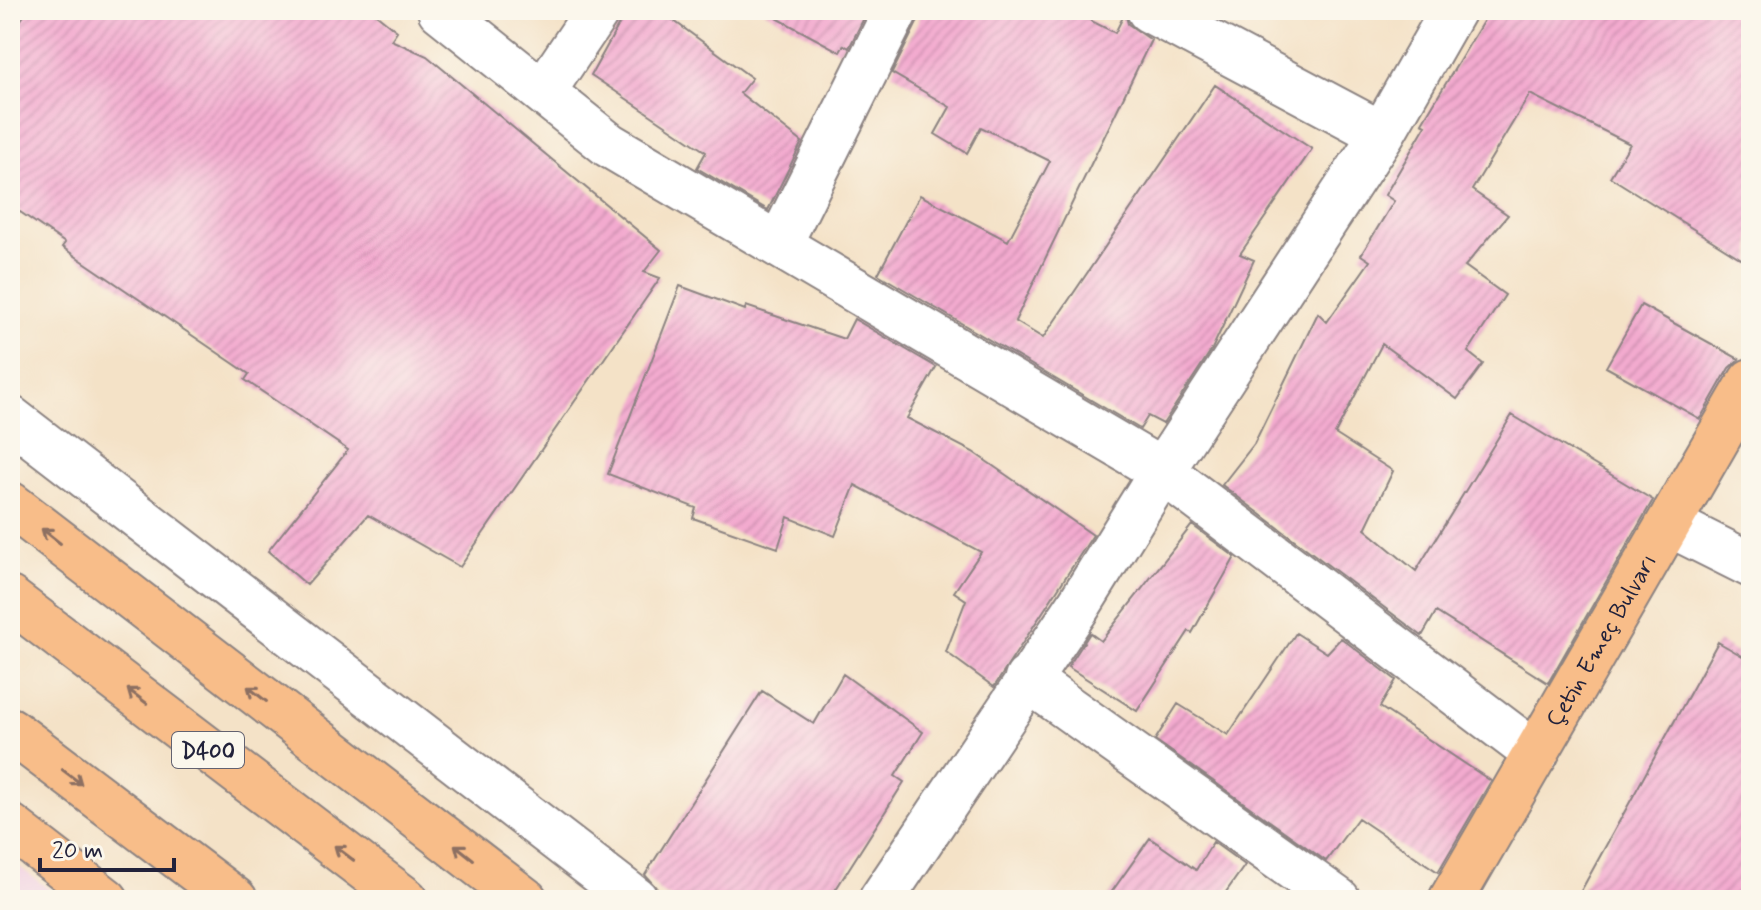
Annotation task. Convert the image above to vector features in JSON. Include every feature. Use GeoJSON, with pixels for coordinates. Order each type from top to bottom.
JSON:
{"type":"FeatureCollection","features":[{"type":"Feature","properties":{"kind":"main road","name":"Çetin Emeç Bulvarı"},"geometry":{"type":"LineString","coordinates":[[1451,900],[1751,381]]}},
{"type":"Feature","properties":{"kind":"main road"},"geometry":{"type":"LineString","coordinates":[[10,504],[525,900]]}},
{"type":"Feature","properties":{"kind":"main road","name":"D400"},"geometry":{"type":"LineString","coordinates":[[10,599],[406,900]]}},
{"type":"Feature","properties":{"kind":"main road"},"geometry":{"type":"LineString","coordinates":[[10,730],[235,900]]}},
{"type":"Feature","properties":{"kind":"main road"},"geometry":{"type":"LineString","coordinates":[[10,826],[106,900]]}},
{"type":"Feature","properties":{"kind":"street"},"geometry":{"type":"LineString","coordinates":[[440,10],[609,145],[1162,471],[1536,754]]}},
{"type":"Feature","properties":{"kind":"street"},"geometry":{"type":"LineString","coordinates":[[543,92],[598,10]]}},
{"type":"Feature","properties":{"kind":"street"},"geometry":{"type":"LineString","coordinates":[[779,245],[896,10]]}},
{"type":"Feature","properties":{"kind":"street"},"geometry":{"type":"LineString","coordinates":[[1149,10],[1382,134]]}},
{"type":"Feature","properties":{"kind":"street"},"geometry":{"type":"LineString","coordinates":[[881,900],[1077,608],[1162,471],[1382,134],[1453,10]]}},
{"type":"Feature","properties":{"kind":"street"},"geometry":{"type":"LineString","coordinates":[[10,418],[636,900]]}},
{"type":"Feature","properties":{"kind":"street"},"geometry":{"type":"LineString","coordinates":[[1669,524],[1751,565]]}},
{"type":"Feature","properties":{"kind":"street"},"geometry":{"type":"LineString","coordinates":[[1027,679],[1338,900]]}},
{"type":"Feature","properties":{"kind":"shaded area"},"geometry":{"type":"Polygon","coordinates":[[[10,860],[63,900],[10,900],[10,860]]]}},
{"type":"Feature","properties":{"kind":"building"},"geometry":{"type":"Polygon","coordinates":[[[28,10],[371,10],[397,31],[391,40],[427,56],[661,250],[644,272],[660,278],[460,567],[368,515],[307,585],[268,551],[348,450],[245,380],[249,374],[62,247],[65,243],[10,205],[10,35],[28,10]]]}},
{"type":"Feature","properties":{"kind":"building"},"geometry":{"type":"Polygon","coordinates":[[[627,10],[659,10],[752,78],[740,93],[802,142],[768,210],[697,168],[706,152],[591,75],[627,10]]]}},
{"type":"Feature","properties":{"kind":"building"},"geometry":{"type":"Polygon","coordinates":[[[762,10],[868,10],[849,48],[844,45],[840,52],[762,10]]]}},
{"type":"Feature","properties":{"kind":"building"},"geometry":{"type":"Polygon","coordinates":[[[921,10],[1070,10],[1115,33],[1125,13],[1128,24],[1151,40],[1015,321],[1043,338],[1215,85],[1312,149],[1240,254],[1254,260],[1212,349],[1163,424],[1148,416],[1140,429],[878,274],[920,195],[1008,241],[1050,161],[981,127],[967,153],[935,134],[950,107],[892,73],[921,10]]]}},
{"type":"Feature","properties":{"kind":"building"},"geometry":{"type":"Polygon","coordinates":[[[1490,10],[1751,10],[1751,265],[1610,177],[1630,144],[1530,94],[1472,190],[1508,215],[1465,266],[1505,295],[1468,352],[1483,364],[1457,399],[1382,344],[1335,434],[1393,471],[1365,529],[1416,571],[1512,415],[1653,500],[1548,683],[1436,612],[1422,636],[1222,485],[1254,444],[1318,313],[1327,322],[1370,261],[1361,255],[1394,201],[1385,195],[1426,125],[1422,123],[1490,10]]]}},
{"type":"Feature","properties":{"kind":"building"},"geometry":{"type":"Polygon","coordinates":[[[680,286],[745,310],[746,306],[844,339],[854,319],[936,367],[907,418],[973,452],[1093,535],[994,687],[946,652],[966,600],[954,592],[981,552],[855,485],[835,536],[788,517],[778,548],[693,518],[696,508],[608,474],[680,286]]]}},
{"type":"Feature","properties":{"kind":"building"},"geometry":{"type":"Polygon","coordinates":[[[1641,305],[1739,359],[1729,368],[1700,419],[1606,367],[1641,305]]]}},
{"type":"Feature","properties":{"kind":"building"},"geometry":{"type":"Polygon","coordinates":[[[1192,525],[1235,557],[1192,633],[1189,631],[1137,711],[1068,667],[1090,633],[1101,641],[1192,525]]]}},
{"type":"Feature","properties":{"kind":"building"},"geometry":{"type":"Polygon","coordinates":[[[1296,633],[1327,653],[1341,638],[1396,680],[1380,707],[1491,781],[1438,872],[1358,818],[1326,861],[1155,740],[1178,704],[1228,735],[1296,633]]]}},
{"type":"Feature","properties":{"kind":"building"},"geometry":{"type":"Polygon","coordinates":[[[1718,642],[1751,661],[1751,900],[1576,900],[1718,642]]]}},
{"type":"Feature","properties":{"kind":"building"},"geometry":{"type":"Polygon","coordinates":[[[843,674],[923,732],[895,776],[904,782],[829,900],[674,900],[659,891],[645,875],[762,691],[814,724],[843,674]]]}},
{"type":"Feature","properties":{"kind":"building"},"geometry":{"type":"Polygon","coordinates":[[[1150,838],[1196,870],[1213,842],[1245,865],[1226,892],[1238,900],[1106,900],[1150,838]]]}}]}
